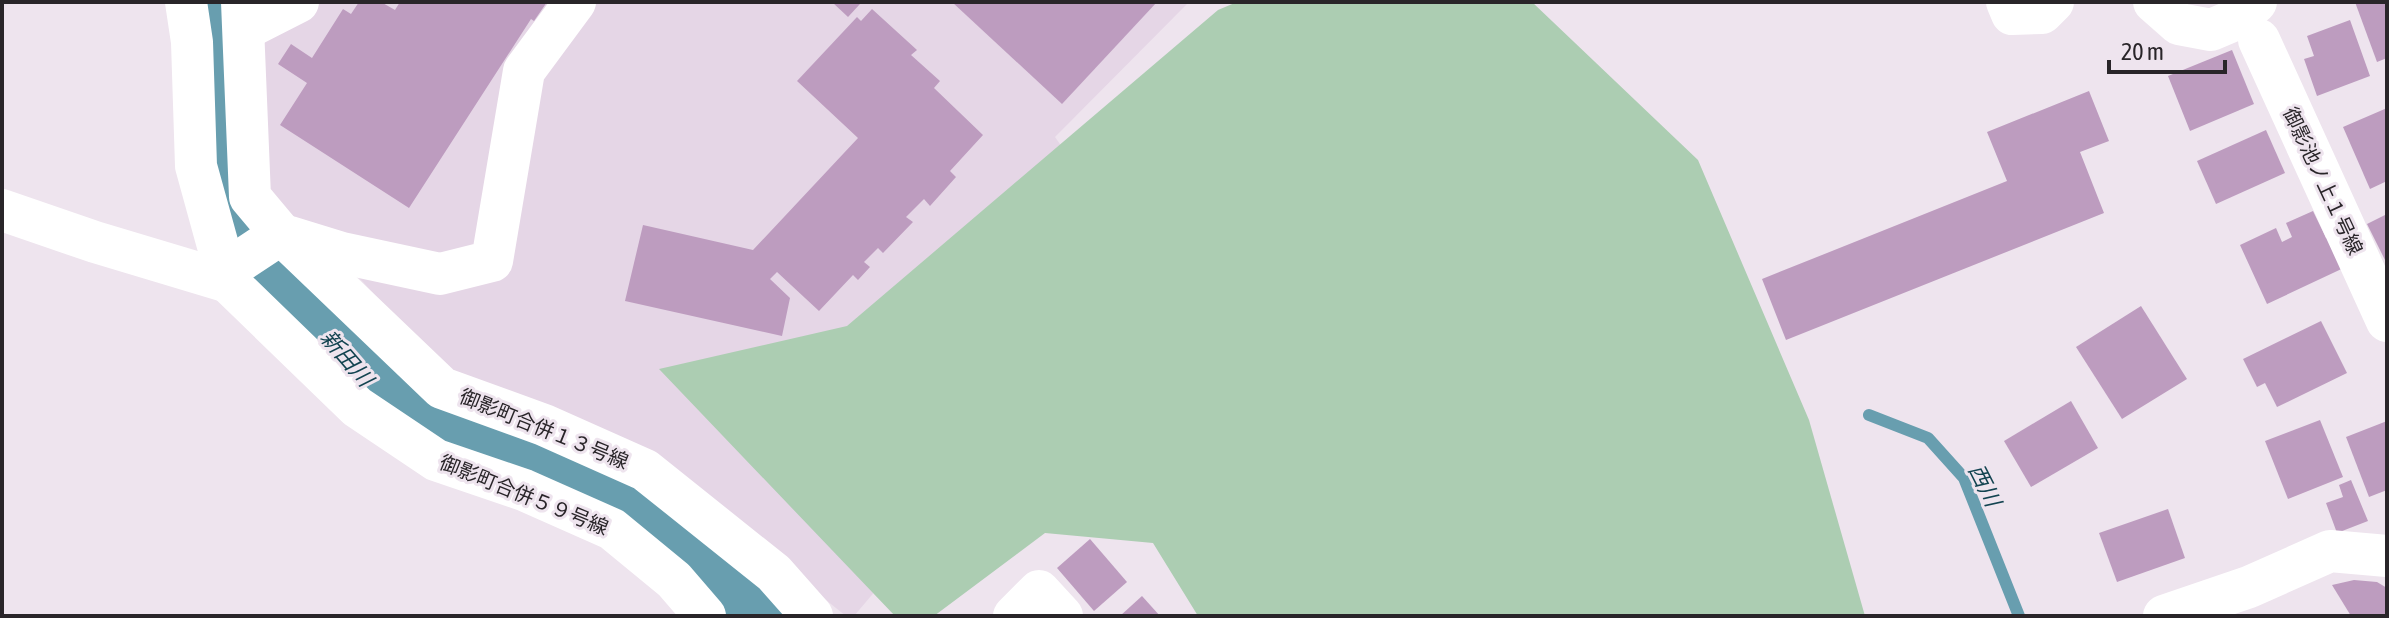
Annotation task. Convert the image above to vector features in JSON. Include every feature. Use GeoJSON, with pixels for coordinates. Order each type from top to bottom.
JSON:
{"type":"FeatureCollection","features":[{"type":"Feature","properties":{"kind":"street"},"geometry":{"type":"LineString","coordinates":[[186,2],[192,42],[196,166],[231,274]]}},
{"type":"Feature","properties":{"kind":"street"},"geometry":{"type":"LineString","coordinates":[[243,16],[298,2]]}},
{"type":"Feature","properties":{"kind":"street"},"geometry":{"type":"LineString","coordinates":[[231,274],[279,235],[342,253],[440,274],[492,261],[524,71],[575,2]]}},
{"type":"Feature","properties":{"kind":"street"},"geometry":{"type":"LineString","coordinates":[[2007,2],[2012,14],[2042,13],[2053,2]]}},
{"type":"Feature","properties":{"kind":"street"},"geometry":{"type":"LineString","coordinates":[[2154,2],[2179,24],[2211,30],[2237,19],[2258,21]]}},
{"type":"Feature","properties":{"kind":"street","name":"御影町合併１３号線"},"geometry":{"type":"LineString","coordinates":[[243,16],[250,197],[279,235],[442,388],[544,425],[645,470],[774,573],[812,616]]}},
{"type":"Feature","properties":{"kind":"street","name":"御影池ノ上１号線"},"geometry":{"type":"LineString","coordinates":[[2258,21],[2387,321]]}},
{"type":"Feature","properties":{"kind":"street"},"geometry":{"type":"LineString","coordinates":[[11,223],[231,274]]}},
{"type":"Feature","properties":{"kind":"street","name":"御影町合併５９号線"},"geometry":{"type":"LineString","coordinates":[[231,274],[357,407],[436,460],[524,490],[612,529],[674,580],[705,616]]}},
{"type":"Feature","properties":{"kind":"street"},"geometry":{"type":"LineString","coordinates":[[2164,616],[2249,587],[2330,551],[2387,556]]}},
{"type":"Feature","properties":{"kind":"street"},"geometry":{"type":"LineString","coordinates":[[1014,616],[1039,591],[1062,616]]}},
{"type":"Feature","properties":{"kind":"shaded area"},"geometry":{"type":"Polygon","coordinates":[[[316,2],[1189,2],[1055,137],[1078,170],[939,516],[854,616],[846,616],[649,459],[442,370],[363,282],[270,194],[255,40],[316,2]]]}},
{"type":"Feature","properties":{"kind":"green space"},"geometry":{"type":"Polygon","coordinates":[[[1237,2],[1532,2],[1698,160],[1809,420],[1865,616],[1198,616],[1153,543],[1045,533],[934,616],[895,616],[659,369],[847,326],[1218,10],[1237,2]]]}},
{"type":"Feature","properties":{"kind":"building"},"geometry":{"type":"Polygon","coordinates":[[[359,2],[381,2],[395,10],[400,2],[547,2],[534,21],[531,19],[409,208],[280,125],[307,83],[278,64],[291,44],[312,58],[343,9],[351,14],[359,2]]]}},
{"type":"Feature","properties":{"kind":"building"},"geometry":{"type":"Polygon","coordinates":[[[832,2],[858,2],[860,4],[848,17],[832,2]]]}},
{"type":"Feature","properties":{"kind":"building"},"geometry":{"type":"Polygon","coordinates":[[[952,2],[1157,2],[1062,104],[952,2]]]}},
{"type":"Feature","properties":{"kind":"building"},"geometry":{"type":"Polygon","coordinates":[[[2355,2],[2387,2],[2387,58],[2377,62],[2355,2]]]}},
{"type":"Feature","properties":{"kind":"building"},"geometry":{"type":"Polygon","coordinates":[[[872,9],[917,50],[911,55],[940,81],[934,88],[983,135],[950,171],[956,177],[930,206],[924,199],[906,217],[913,222],[883,253],[878,248],[864,262],[870,267],[858,280],[853,275],[819,311],[777,272],[770,279],[790,298],[782,336],[625,301],[643,225],[753,250],[858,138],[797,81],[857,17],[861,21],[872,9]]]}},
{"type":"Feature","properties":{"kind":"building"},"geometry":{"type":"Polygon","coordinates":[[[2350,20],[2370,76],[2317,96],[2304,59],[2314,56],[2307,36],[2350,20]]]}},
{"type":"Feature","properties":{"kind":"building"},"geometry":{"type":"Polygon","coordinates":[[[2232,50],[2254,104],[2190,131],[2168,76],[2232,50]]]}},
{"type":"Feature","properties":{"kind":"building"},"geometry":{"type":"Polygon","coordinates":[[[2089,91],[2109,141],[2080,152],[2104,213],[1786,340],[1762,279],[2007,181],[1987,132],[2089,91]]]}},
{"type":"Feature","properties":{"kind":"building"},"geometry":{"type":"Polygon","coordinates":[[[2387,108],[2387,181],[2370,189],[2343,127],[2387,108]]]}},
{"type":"Feature","properties":{"kind":"building"},"geometry":{"type":"Polygon","coordinates":[[[2266,130],[2285,173],[2216,204],[2197,161],[2266,130]]]}},
{"type":"Feature","properties":{"kind":"building"},"geometry":{"type":"Polygon","coordinates":[[[2313,211],[2326,238],[2335,233],[2350,265],[2267,304],[2240,245],[2276,228],[2282,242],[2292,237],[2286,223],[2313,211]]]}},
{"type":"Feature","properties":{"kind":"building"},"geometry":{"type":"Polygon","coordinates":[[[2387,214],[2387,264],[2367,224],[2387,214]]]}},
{"type":"Feature","properties":{"kind":"building"},"geometry":{"type":"Polygon","coordinates":[[[2141,306],[2187,379],[2122,419],[2076,347],[2141,306]]]}},
{"type":"Feature","properties":{"kind":"building"},"geometry":{"type":"Polygon","coordinates":[[[2321,321],[2347,373],[2277,407],[2265,383],[2257,387],[2243,359],[2321,321]]]}},
{"type":"Feature","properties":{"kind":"building"},"geometry":{"type":"Polygon","coordinates":[[[2071,401],[2098,448],[2031,487],[2004,441],[2071,401]]]}},
{"type":"Feature","properties":{"kind":"building"},"geometry":{"type":"Polygon","coordinates":[[[2320,420],[2343,477],[2288,499],[2265,441],[2320,420]]]}},
{"type":"Feature","properties":{"kind":"building"},"geometry":{"type":"Polygon","coordinates":[[[2387,421],[2387,490],[2369,497],[2346,437],[2387,421]]]}},
{"type":"Feature","properties":{"kind":"building"},"geometry":{"type":"Polygon","coordinates":[[[2351,480],[2368,521],[2337,533],[2326,503],[2343,497],[2339,485],[2351,480]]]}},
{"type":"Feature","properties":{"kind":"building"},"geometry":{"type":"Polygon","coordinates":[[[2168,509],[2185,558],[2117,582],[2099,533],[2168,509]]]}},
{"type":"Feature","properties":{"kind":"building"},"geometry":{"type":"Polygon","coordinates":[[[1090,539],[1127,582],[1094,611],[1057,568],[1090,539]]]}},
{"type":"Feature","properties":{"kind":"building"},"geometry":{"type":"Polygon","coordinates":[[[2354,580],[2377,582],[2387,588],[2387,616],[2351,616],[2332,585],[2354,580]]]}},
{"type":"Feature","properties":{"kind":"building"},"geometry":{"type":"Polygon","coordinates":[[[1142,596],[1160,616],[1120,616],[1142,596]]]}},
{"type":"Feature","properties":{"kind":"waterway","name":"新田川"},"geometry":{"type":"LineString","coordinates":[[208,2],[214,13],[210,113],[217,176],[228,215],[283,288],[367,386],[415,418],[595,478],[702,558],[762,616]]}},
{"type":"Feature","properties":{"kind":"waterway"},"geometry":{"type":"LineString","coordinates":[[214,13],[235,6]]}},
{"type":"Feature","properties":{"kind":"waterway","name":"西川"},"geometry":{"type":"LineString","coordinates":[[1869,415],[1928,438],[1964,478],[2019,616]]}}]}
